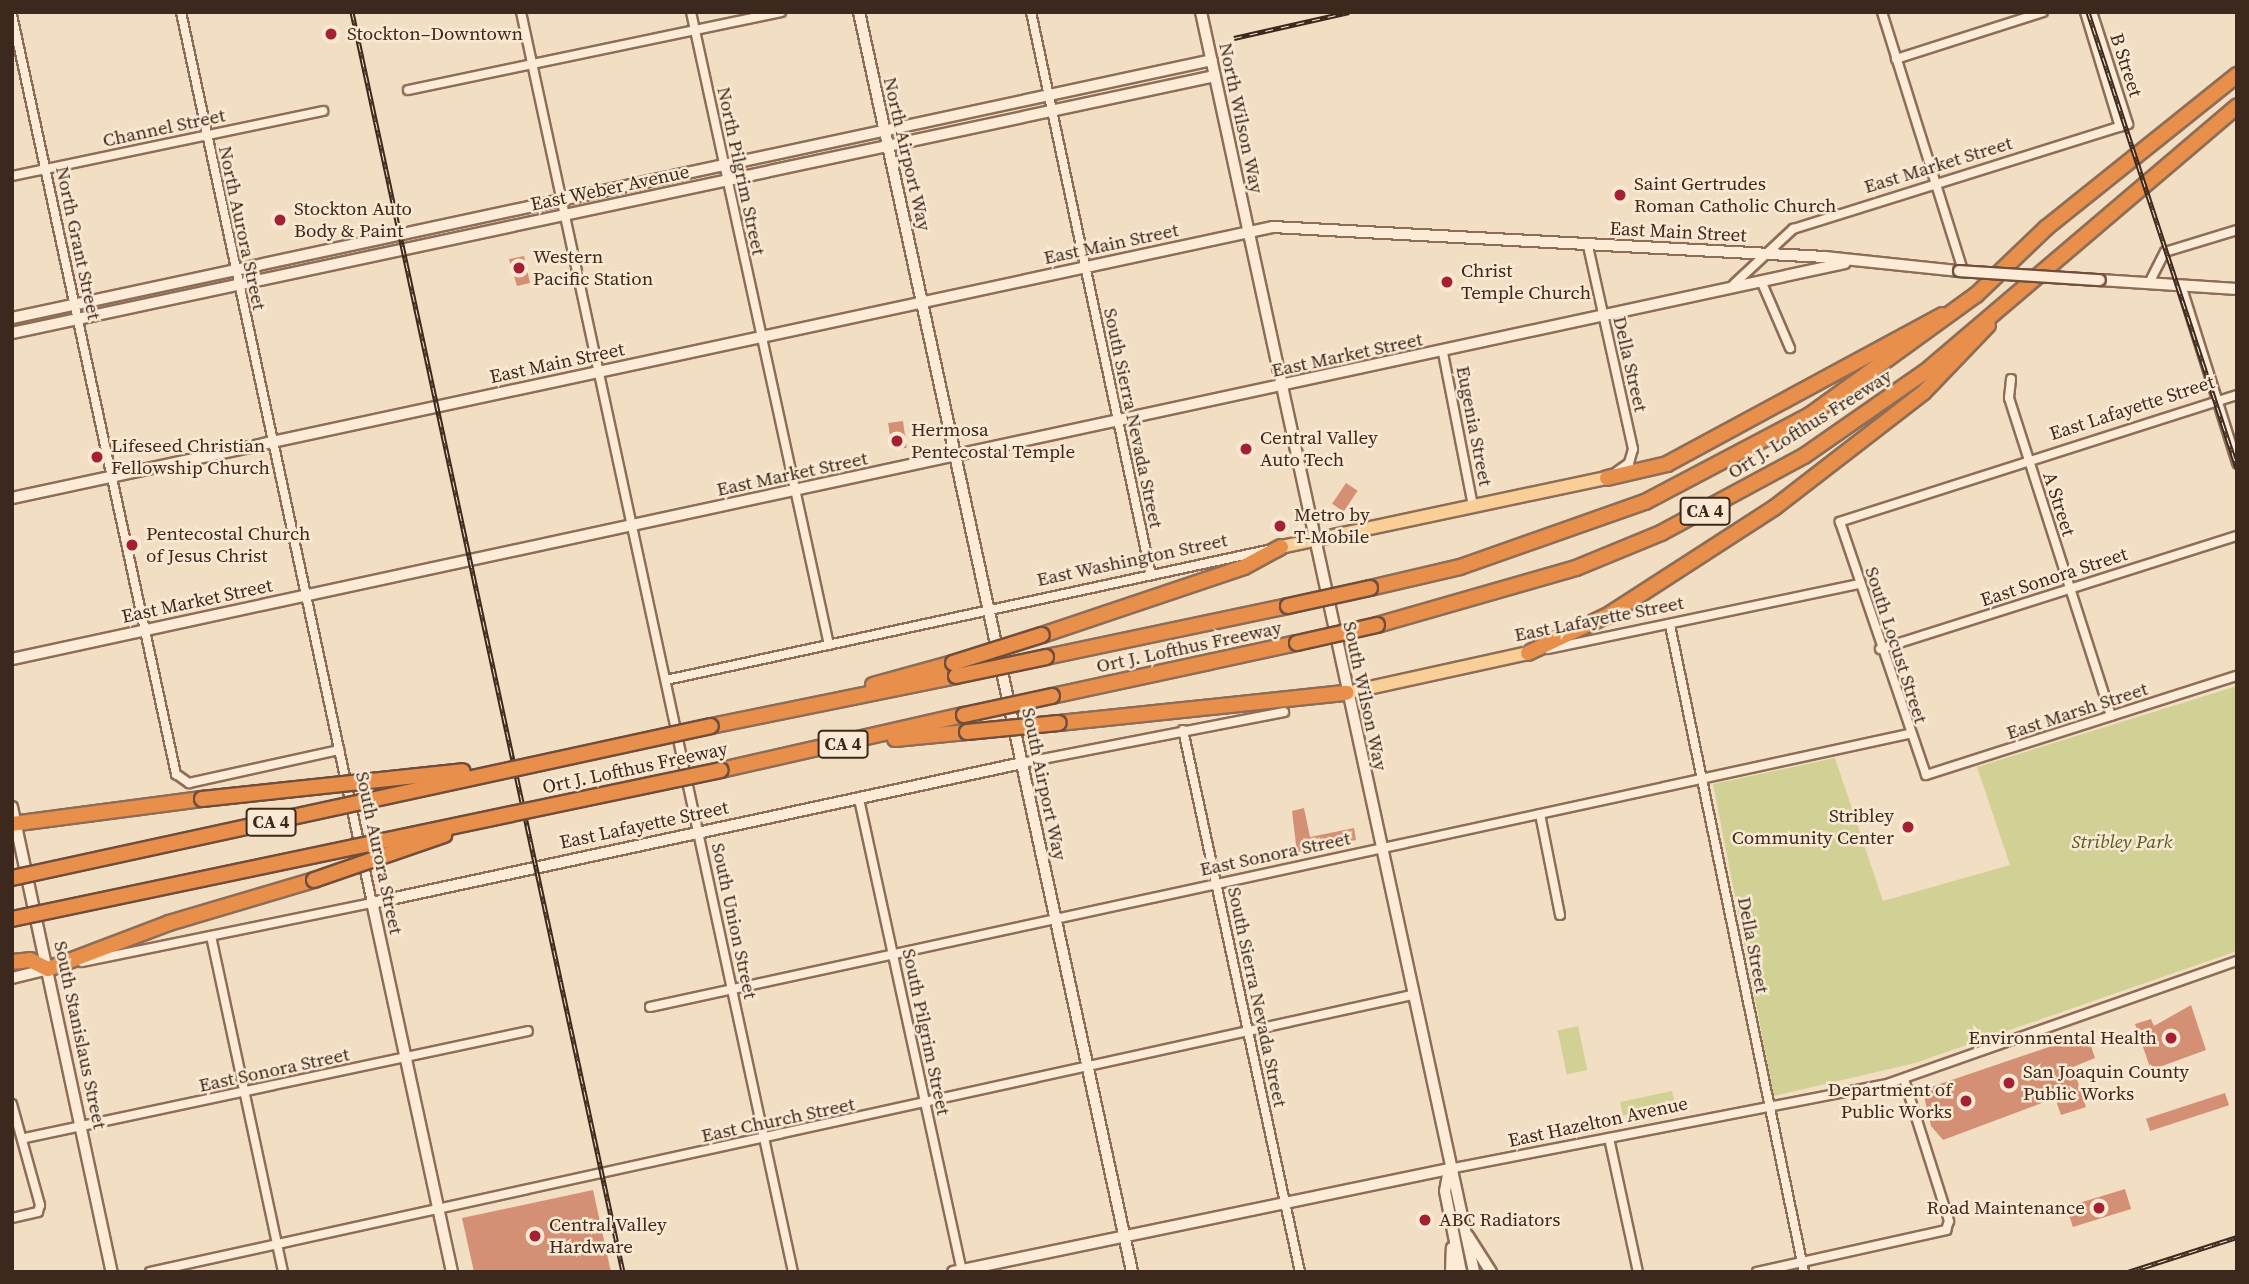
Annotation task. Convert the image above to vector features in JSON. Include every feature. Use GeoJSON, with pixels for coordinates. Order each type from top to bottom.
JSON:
{"type":"FeatureCollection","features":[{"type":"Feature","properties":{"kind":"highway","name":"Ort J. Lofthus Freeway"},"geometry":{"type":"LineString","coordinates":[[12,878],[824,702],[954,669],[1046,657],[1370,588],[1562,534],[1700,476],[1832,401],[1960,308],[2046,228],[2237,75]]}},
{"type":"Feature","properties":{"kind":"highway","name":"Ort J. Lofthus Freeway"},"geometry":{"type":"LineString","coordinates":[[12,919],[841,745],[964,715],[1377,625],[1492,596],[1661,533],[1843,430],[1993,316],[2237,106]]}},
{"type":"Feature","properties":{"kind":"highway"},"geometry":{"type":"LineString","coordinates":[[1607,478],[1667,464],[1960,308]]}},
{"type":"Feature","properties":{"kind":"highway"},"geometry":{"type":"LineString","coordinates":[[1528,653],[1610,614],[1774,508],[1923,393],[1982,337],[1993,316]]}},
{"type":"Feature","properties":{"kind":"highway"},"geometry":{"type":"LineString","coordinates":[[954,669],[1042,635],[1244,567],[1281,547]]}},
{"type":"Feature","properties":{"kind":"highway"},"geometry":{"type":"LineString","coordinates":[[841,745],[1346,693]]}},
{"type":"Feature","properties":{"kind":"highway"},"geometry":{"type":"LineString","coordinates":[[13,822],[530,764]]}},
{"type":"Feature","properties":{"kind":"highway"},"geometry":{"type":"LineString","coordinates":[[12,962],[30,960],[48,969],[498,817]]}},
{"type":"Feature","properties":{"kind":"main road","name":"North Airport Way"},"geometry":{"type":"LineString","coordinates":[[859,12],[923,303]]}},
{"type":"Feature","properties":{"kind":"main road","name":"North Wilson Way"},"geometry":{"type":"LineString","coordinates":[[1201,12],[1246,231]]}},
{"type":"Feature","properties":{"kind":"main road","name":"East Weber Avenue"},"geometry":{"type":"LineString","coordinates":[[12,318],[562,197],[1212,60]]}},
{"type":"Feature","properties":{"kind":"main road","name":"East Weber Avenue"},"geometry":{"type":"LineString","coordinates":[[12,333],[1215,76]]}},
{"type":"Feature","properties":{"kind":"main road","name":"East Main Street"},"geometry":{"type":"LineString","coordinates":[[12,498],[1273,227],[1588,246],[1765,253],[1845,263],[2237,289]]}},
{"type":"Feature","properties":{"kind":"main road","name":"South Wilson Way"},"geometry":{"type":"LineString","coordinates":[[1246,231],[1449,1169],[1475,1272]]}},
{"type":"Feature","properties":{"kind":"main road","name":"East Market Street"},"geometry":{"type":"LineString","coordinates":[[12,659],[1603,317],[1703,298],[1845,263]]}},
{"type":"Feature","properties":{"kind":"main road","name":"South Airport Way"},"geometry":{"type":"LineString","coordinates":[[923,303],[1132,1272]]}},
{"type":"Feature","properties":{"kind":"main road","name":"East Washington Street"},"geometry":{"type":"LineString","coordinates":[[1281,547],[1607,478]]}},
{"type":"Feature","properties":{"kind":"main road","name":"East Lafayette Street"},"geometry":{"type":"LineString","coordinates":[[1346,693],[1528,653]]}},
{"type":"Feature","properties":{"kind":"main road","name":"East Lafayette Street"},"geometry":{"type":"LineString","coordinates":[[372,903],[1022,764]]}},
{"type":"Feature","properties":{"kind":"main road","name":"South Stanislaus Street"},"geometry":{"type":"LineString","coordinates":[[12,807],[13,822],[48,969],[112,1272]]}},
{"type":"Feature","properties":{"kind":"main road","name":"South Aurora Street"},"geometry":{"type":"LineString","coordinates":[[372,903],[452,1272]]}},
{"type":"Feature","properties":{"kind":"main road","name":"East Lafayette Street"},"geometry":{"type":"LineString","coordinates":[[12,978],[48,969]]}},
{"type":"Feature","properties":{"kind":"main road","name":"South Wilson Way"},"geometry":{"type":"LineString","coordinates":[[1449,1169],[1445,1191],[1461,1272]]}},
{"type":"Feature","properties":{"kind":"main road","name":"East Hazelton Avenue"},"geometry":{"type":"LineString","coordinates":[[959,1271],[1284,1201],[1449,1169]]}},
{"type":"Feature","properties":{"kind":"main road"},"geometry":{"type":"LineString","coordinates":[[1468,1236],[1491,1272]]}},
{"type":"Feature","properties":{"kind":"main road"},"geometry":{"type":"LineString","coordinates":[[1451,1272],[1455,1239]]}},
{"type":"Feature","properties":{"kind":"street","name":"South Union Street"},"geometry":{"type":"LineString","coordinates":[[521,12],[793,1272]]}},
{"type":"Feature","properties":{"kind":"street","name":"North Pilgrim Street"},"geometry":{"type":"LineString","coordinates":[[691,12],[761,337]]}},
{"type":"Feature","properties":{"kind":"street"},"geometry":{"type":"LineString","coordinates":[[408,90],[781,12]]}},
{"type":"Feature","properties":{"kind":"street","name":"South Sierra Nevada Street"},"geometry":{"type":"LineString","coordinates":[[1031,12],[1151,575]]}},
{"type":"Feature","properties":{"kind":"street"},"geometry":{"type":"LineString","coordinates":[[1882,12],[1961,270]]}},
{"type":"Feature","properties":{"kind":"street"},"geometry":{"type":"LineString","coordinates":[[1896,59],[2043,12]]}},
{"type":"Feature","properties":{"kind":"street"},"geometry":{"type":"LineString","coordinates":[[2085,12],[2124,125]]}},
{"type":"Feature","properties":{"kind":"street","name":"B Street"},"geometry":{"type":"LineString","coordinates":[[2092,12],[2124,125]]}},
{"type":"Feature","properties":{"kind":"street","name":"North Grant Street"},"geometry":{"type":"LineString","coordinates":[[12,15],[176,774],[185,782],[339,750]]}},
{"type":"Feature","properties":{"kind":"street","name":"North Aurora Street"},"geometry":{"type":"LineString","coordinates":[[180,15],[273,442]]}},
{"type":"Feature","properties":{"kind":"street","name":"Channel Street"},"geometry":{"type":"LineString","coordinates":[[12,176],[323,111]]}},
{"type":"Feature","properties":{"kind":"street","name":"East Market Street"},"geometry":{"type":"LineString","coordinates":[[1703,298],[1743,279],[1765,253],[1793,229],[2124,125]]}},
{"type":"Feature","properties":{"kind":"street"},"geometry":{"type":"LineString","coordinates":[[2149,283],[2165,252],[2237,230]]}},
{"type":"Feature","properties":{"kind":"street","name":"Della Street"},"geometry":{"type":"LineString","coordinates":[[1588,246],[1633,449],[1629,463],[1607,478]]}},
{"type":"Feature","properties":{"kind":"street"},"geometry":{"type":"LineString","coordinates":[[1762,283],[1790,348]]}},
{"type":"Feature","properties":{"kind":"street"},"geometry":{"type":"LineString","coordinates":[[2181,285],[2237,463]]}},
{"type":"Feature","properties":{"kind":"street"},"geometry":{"type":"LineString","coordinates":[[761,337],[829,645]]}},
{"type":"Feature","properties":{"kind":"street","name":"Eugenia Street"},"geometry":{"type":"LineString","coordinates":[[1443,353],[1473,506]]}},
{"type":"Feature","properties":{"kind":"street","name":"A Street"},"geometry":{"type":"LineString","coordinates":[[2011,379],[2009,398],[2111,716]]}},
{"type":"Feature","properties":{"kind":"street","name":"East Lafayette Street"},"geometry":{"type":"LineString","coordinates":[[1840,522],[2237,395]]}},
{"type":"Feature","properties":{"kind":"street","name":"South Aurora Street"},"geometry":{"type":"LineString","coordinates":[[273,442],[372,903]]}},
{"type":"Feature","properties":{"kind":"street","name":"South Locust Street"},"geometry":{"type":"LineString","coordinates":[[1840,522],[1908,734],[1926,775]]}},
{"type":"Feature","properties":{"kind":"street","name":"East Sonora Street"},"geometry":{"type":"LineString","coordinates":[[1881,649],[2237,536]]}},
{"type":"Feature","properties":{"kind":"street","name":"East Washington Street"},"geometry":{"type":"LineString","coordinates":[[666,680],[1281,547]]}},
{"type":"Feature","properties":{"kind":"street","name":"East Lafayette Street"},"geometry":{"type":"LineString","coordinates":[[1528,653],[1860,584]]}},
{"type":"Feature","properties":{"kind":"street","name":"Della Street"},"geometry":{"type":"LineString","coordinates":[[1670,625],[1804,1272]]}},
{"type":"Feature","properties":{"kind":"street","name":"East Marsh Street"},"geometry":{"type":"LineString","coordinates":[[1926,775],[2237,676]]}},
{"type":"Feature","properties":{"kind":"street","name":"East Lafayette Street"},"geometry":{"type":"LineString","coordinates":[[1022,764],[1284,712]]}},
{"type":"Feature","properties":{"kind":"street","name":"South Sierra Nevada Street"},"geometry":{"type":"LineString","coordinates":[[1183,730],[1300,1272]]}},
{"type":"Feature","properties":{"kind":"street","name":"East Sonora Street"},"geometry":{"type":"LineString","coordinates":[[650,1007],[893,952],[1908,734]]}},
{"type":"Feature","properties":{"kind":"street","name":"South Pilgrim Street"},"geometry":{"type":"LineString","coordinates":[[859,799],[926,1104],[959,1271]]}},
{"type":"Feature","properties":{"kind":"street"},"geometry":{"type":"LineString","coordinates":[[1540,814],[1560,915]]}},
{"type":"Feature","properties":{"kind":"street","name":"East Lafayette Street"},"geometry":{"type":"LineString","coordinates":[[48,969],[372,903]]}},
{"type":"Feature","properties":{"kind":"street"},"geometry":{"type":"LineString","coordinates":[[211,936],[283,1272]]}},
{"type":"Feature","properties":{"kind":"street","name":"East Hazelton Avenue"},"geometry":{"type":"LineString","coordinates":[[1449,1169],[1904,1079],[2237,961]]}},
{"type":"Feature","properties":{"kind":"street","name":"East Church Street"},"geometry":{"type":"LineString","coordinates":[[150,1272],[1249,1035],[1412,995]]}},
{"type":"Feature","properties":{"kind":"street","name":"East Sonora Street"},"geometry":{"type":"LineString","coordinates":[[25,1138],[528,1031]]}},
{"type":"Feature","properties":{"kind":"street"},"geometry":{"type":"LineString","coordinates":[[1757,1272],[1948,1227],[1904,1079]]}},
{"type":"Feature","properties":{"kind":"street"},"geometry":{"type":"LineString","coordinates":[[12,1104],[25,1138],[40,1205],[38,1212],[12,1218]]}},
{"type":"Feature","properties":{"kind":"street"},"geometry":{"type":"LineString","coordinates":[[1609,1138],[1638,1272]]}},
{"type":"Feature","properties":{"kind":"green space","name":"Stribley Park"},"geometry":{"type":"Polygon","coordinates":[[[2237,686],[2237,951],[1915,1063],[1774,1096],[1713,784],[1835,758],[1883,901],[2010,865],[1977,767],[2237,686]]]}},
{"type":"Feature","properties":{"kind":"green space"},"geometry":{"type":"Polygon","coordinates":[[[1578,1026],[1587,1070],[1567,1074],[1557,1030],[1578,1026]]]}},
{"type":"Feature","properties":{"kind":"green space"},"geometry":{"type":"Polygon","coordinates":[[[1672,1091],[1675,1105],[1623,1116],[1620,1102],[1672,1091]]]}},
{"type":"Feature","properties":{"kind":"building","name":"Western Pacific Station"},"geometry":{"type":"Polygon","coordinates":[[[524,256],[530,283],[517,286],[509,259],[524,256]]]}},
{"type":"Feature","properties":{"kind":"building","name":"Hermosa Pentecostal Temple"},"geometry":{"type":"Polygon","coordinates":[[[903,421],[907,448],[892,450],[888,423],[903,421]]]}},
{"type":"Feature","properties":{"kind":"building"},"geometry":{"type":"Polygon","coordinates":[[[1346,483],[1358,491],[1344,512],[1332,504],[1346,483]]]}},
{"type":"Feature","properties":{"kind":"building"},"geometry":{"type":"Polygon","coordinates":[[[1304,808],[1310,837],[1354,828],[1356,840],[1297,853],[1292,811],[1304,808]]]}},
{"type":"Feature","properties":{"kind":"building","name":"Environmental Health"},"geometry":{"type":"Polygon","coordinates":[[[2191,1005],[2206,1050],[2151,1070],[2135,1024],[2151,1019],[2154,1026],[2191,1005]]]}},
{"type":"Feature","properties":{"kind":"building","name":"San Joaquin County Public Works"},"geometry":{"type":"Polygon","coordinates":[[[2087,1034],[2095,1058],[2073,1067],[2086,1107],[2061,1115],[2055,1098],[1943,1140],[1931,1126],[1923,1092],[1928,1088],[2087,1034]]]}},
{"type":"Feature","properties":{"kind":"building"},"geometry":{"type":"Polygon","coordinates":[[[2225,1093],[2229,1105],[2150,1131],[2146,1119],[2225,1093]]]}},
{"type":"Feature","properties":{"kind":"building","name":"Road Maintenance"},"geometry":{"type":"Polygon","coordinates":[[[2125,1189],[2131,1209],[2073,1227],[2067,1207],[2125,1189]]]}},
{"type":"Feature","properties":{"kind":"building","name":"Central Valley Hardware"},"geometry":{"type":"Polygon","coordinates":[[[593,1190],[611,1272],[474,1272],[462,1218],[593,1190]]]}},
{"type":"Feature","properties":{"kind":"railway"},"geometry":{"type":"LineString","coordinates":[[352,12],[623,1272]]}},
{"type":"Feature","properties":{"kind":"railway"},"geometry":{"type":"LineString","coordinates":[[1234,38],[1349,12]]}},
{"type":"Feature","properties":{"kind":"railway"},"geometry":{"type":"LineString","coordinates":[[2088,12],[2237,468]]}},
{"type":"Feature","properties":{"kind":"railway"},"geometry":{"type":"LineString","coordinates":[[2128,1272],[2237,1237]]}},
{"type":"Feature","properties":{"kind":"place","name":"Stockton–Downtown"},"geometry":{"type":"Point","coordinates":[331,34]}},
{"type":"Feature","properties":{"kind":"place","name":"Saint Gertrudes Roman Catholic Church"},"geometry":{"type":"Point","coordinates":[1620,195]}},
{"type":"Feature","properties":{"kind":"place","name":"Stockton Auto Body & Paint"},"geometry":{"type":"Point","coordinates":[280,220]}},
{"type":"Feature","properties":{"kind":"place","name":"Western Pacific Station"},"geometry":{"type":"Point","coordinates":[519,268]}},
{"type":"Feature","properties":{"kind":"place","name":"Christ Temple Church"},"geometry":{"type":"Point","coordinates":[1447,282]}},
{"type":"Feature","properties":{"kind":"place","name":"Hermosa Pentecostal Temple"},"geometry":{"type":"Point","coordinates":[897,441]}},
{"type":"Feature","properties":{"kind":"place","name":"Central Valley Auto Tech"},"geometry":{"type":"Point","coordinates":[1246,449]}},
{"type":"Feature","properties":{"kind":"place","name":"Lifeseed Christian Fellowship Church"},"geometry":{"type":"Point","coordinates":[97,457]}},
{"type":"Feature","properties":{"kind":"place","name":"Metro by T-Mobile"},"geometry":{"type":"Point","coordinates":[1280,526]}},
{"type":"Feature","properties":{"kind":"place","name":"Pentecostal Church of Jesus Christ"},"geometry":{"type":"Point","coordinates":[132,545]}},
{"type":"Feature","properties":{"kind":"place","name":"Stribley Community Center"},"geometry":{"type":"Point","coordinates":[1908,827]}},
{"type":"Feature","properties":{"kind":"place","name":"Environmental Health"},"geometry":{"type":"Point","coordinates":[2171,1038]}},
{"type":"Feature","properties":{"kind":"place","name":"San Joaquin County Public Works"},"geometry":{"type":"Point","coordinates":[2009,1083]}},
{"type":"Feature","properties":{"kind":"place","name":"Department of Public Works"},"geometry":{"type":"Point","coordinates":[1966,1101]}},
{"type":"Feature","properties":{"kind":"place","name":"Road Maintenance"},"geometry":{"type":"Point","coordinates":[2099,1208]}},
{"type":"Feature","properties":{"kind":"place","name":"ABC Radiators"},"geometry":{"type":"Point","coordinates":[1425,1220]}},
{"type":"Feature","properties":{"kind":"place","name":"Central Valley Hardware"},"geometry":{"type":"Point","coordinates":[535,1236]}}]}
